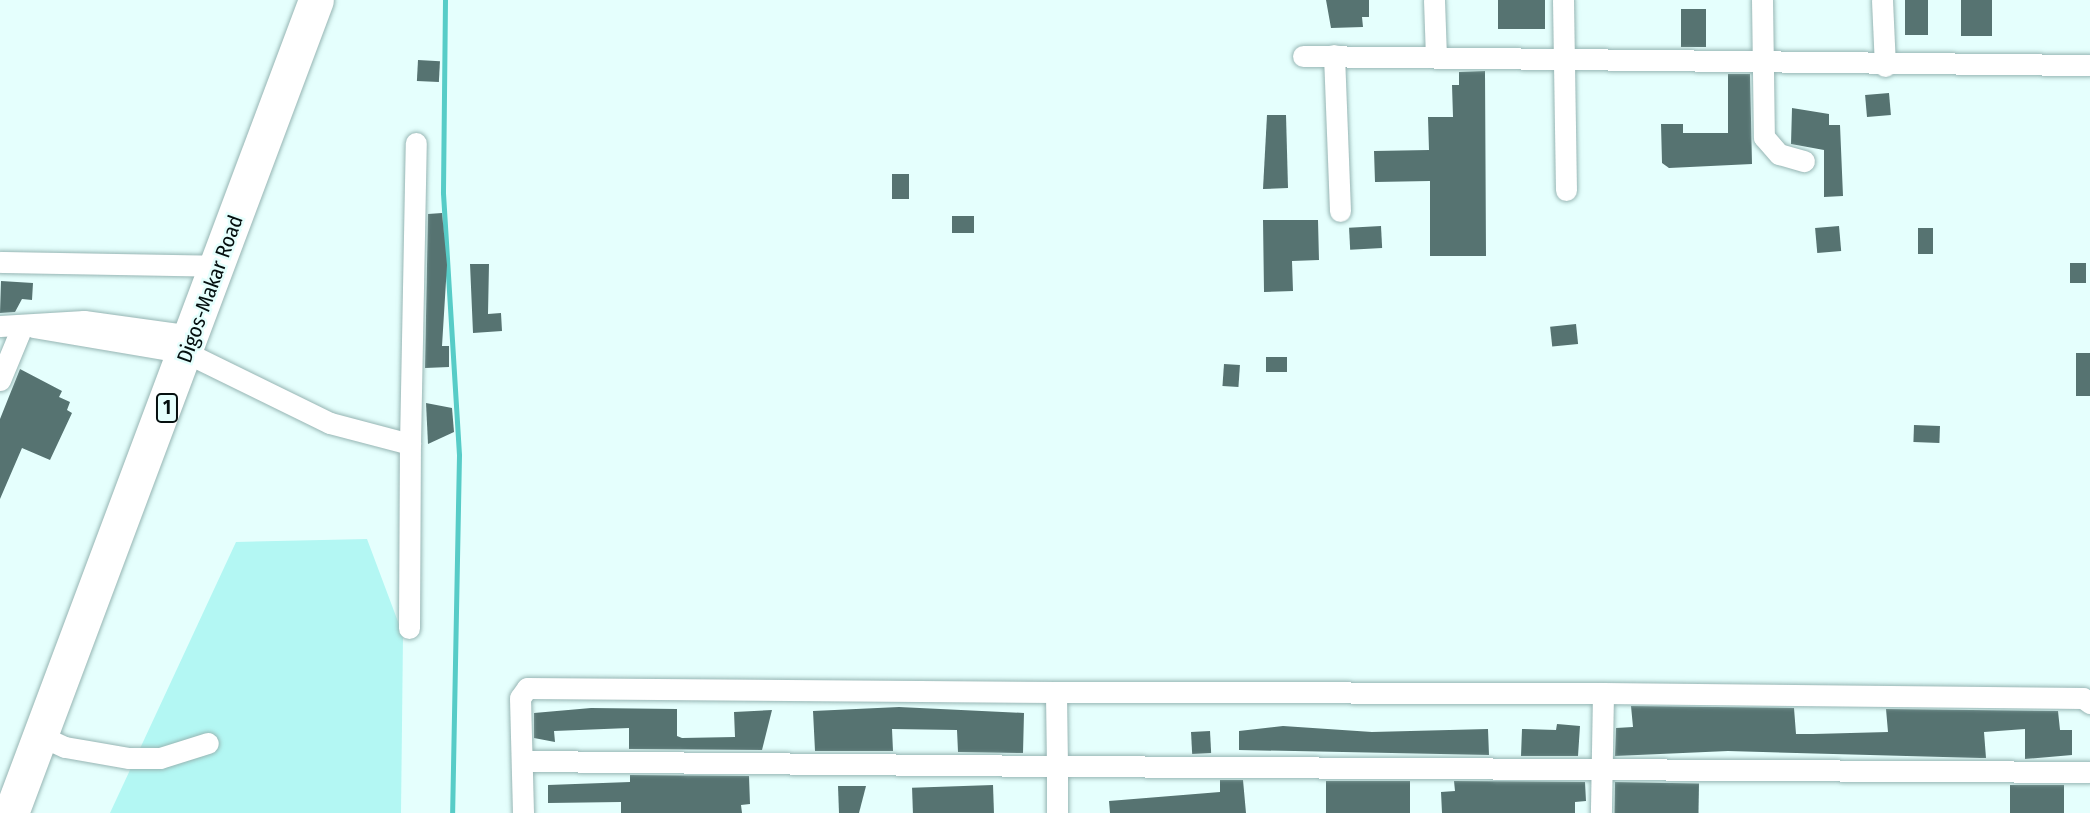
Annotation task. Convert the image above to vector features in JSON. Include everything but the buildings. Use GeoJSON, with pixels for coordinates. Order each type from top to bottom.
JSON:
{"type":"FeatureCollection","features":[{"type":"Feature","properties":{"kind":"main road","name":"Digos-Makar Road"},"geometry":{"type":"LineString","coordinates":[[12,813],[191,345],[316,0]]}},
{"type":"Feature","properties":{"kind":"street"},"geometry":{"type":"LineString","coordinates":[[1434,0],[1436,57]]}},
{"type":"Feature","properties":{"kind":"street"},"geometry":{"type":"LineString","coordinates":[[1563,0],[1566,190]]}},
{"type":"Feature","properties":{"kind":"street"},"geometry":{"type":"LineString","coordinates":[[1762,0],[1764,137],[1779,154],[1804,161]]}},
{"type":"Feature","properties":{"kind":"street"},"geometry":{"type":"LineString","coordinates":[[1882,0],[1885,66]]}},
{"type":"Feature","properties":{"kind":"street"},"geometry":{"type":"LineString","coordinates":[[1334,55],[1340,211]]}},
{"type":"Feature","properties":{"kind":"street"},"geometry":{"type":"LineString","coordinates":[[1303,57],[1334,55],[1563,58],[1764,65],[2090,65]]}},
{"type":"Feature","properties":{"kind":"street"},"geometry":{"type":"LineString","coordinates":[[409,628],[416,143]]}},
{"type":"Feature","properties":{"kind":"street"},"geometry":{"type":"LineString","coordinates":[[0,262],[219,266]]}},
{"type":"Feature","properties":{"kind":"street"},"geometry":{"type":"LineString","coordinates":[[0,326],[104,333],[191,345],[330,423],[410,444]]}},
{"type":"Feature","properties":{"kind":"street"},"geometry":{"type":"LineString","coordinates":[[0,380],[27,327]]}},
{"type":"Feature","properties":{"kind":"street"},"geometry":{"type":"LineString","coordinates":[[523,813],[520,698],[527,688],[1604,693],[2082,698],[2090,703]]}},
{"type":"Feature","properties":{"kind":"street"},"geometry":{"type":"LineString","coordinates":[[1056,692],[1057,813]]}},
{"type":"Feature","properties":{"kind":"street"},"geometry":{"type":"LineString","coordinates":[[1601,813],[1604,693]]}},
{"type":"Feature","properties":{"kind":"street"},"geometry":{"type":"LineString","coordinates":[[41,736],[65,747],[129,758],[160,758],[208,743]]}},
{"type":"Feature","properties":{"kind":"street"},"geometry":{"type":"LineString","coordinates":[[523,761],[2090,772]]}},
{"type":"Feature","properties":{"kind":"shaded area"},"geometry":{"type":"Polygon","coordinates":[[[367,539],[403,635],[401,813],[110,813],[236,542],[367,539]]]}},
{"type":"Feature","properties":{"kind":"waterway"},"geometry":{"type":"LineString","coordinates":[[445,0],[443,193],[459,455],[452,813]]}}]}
